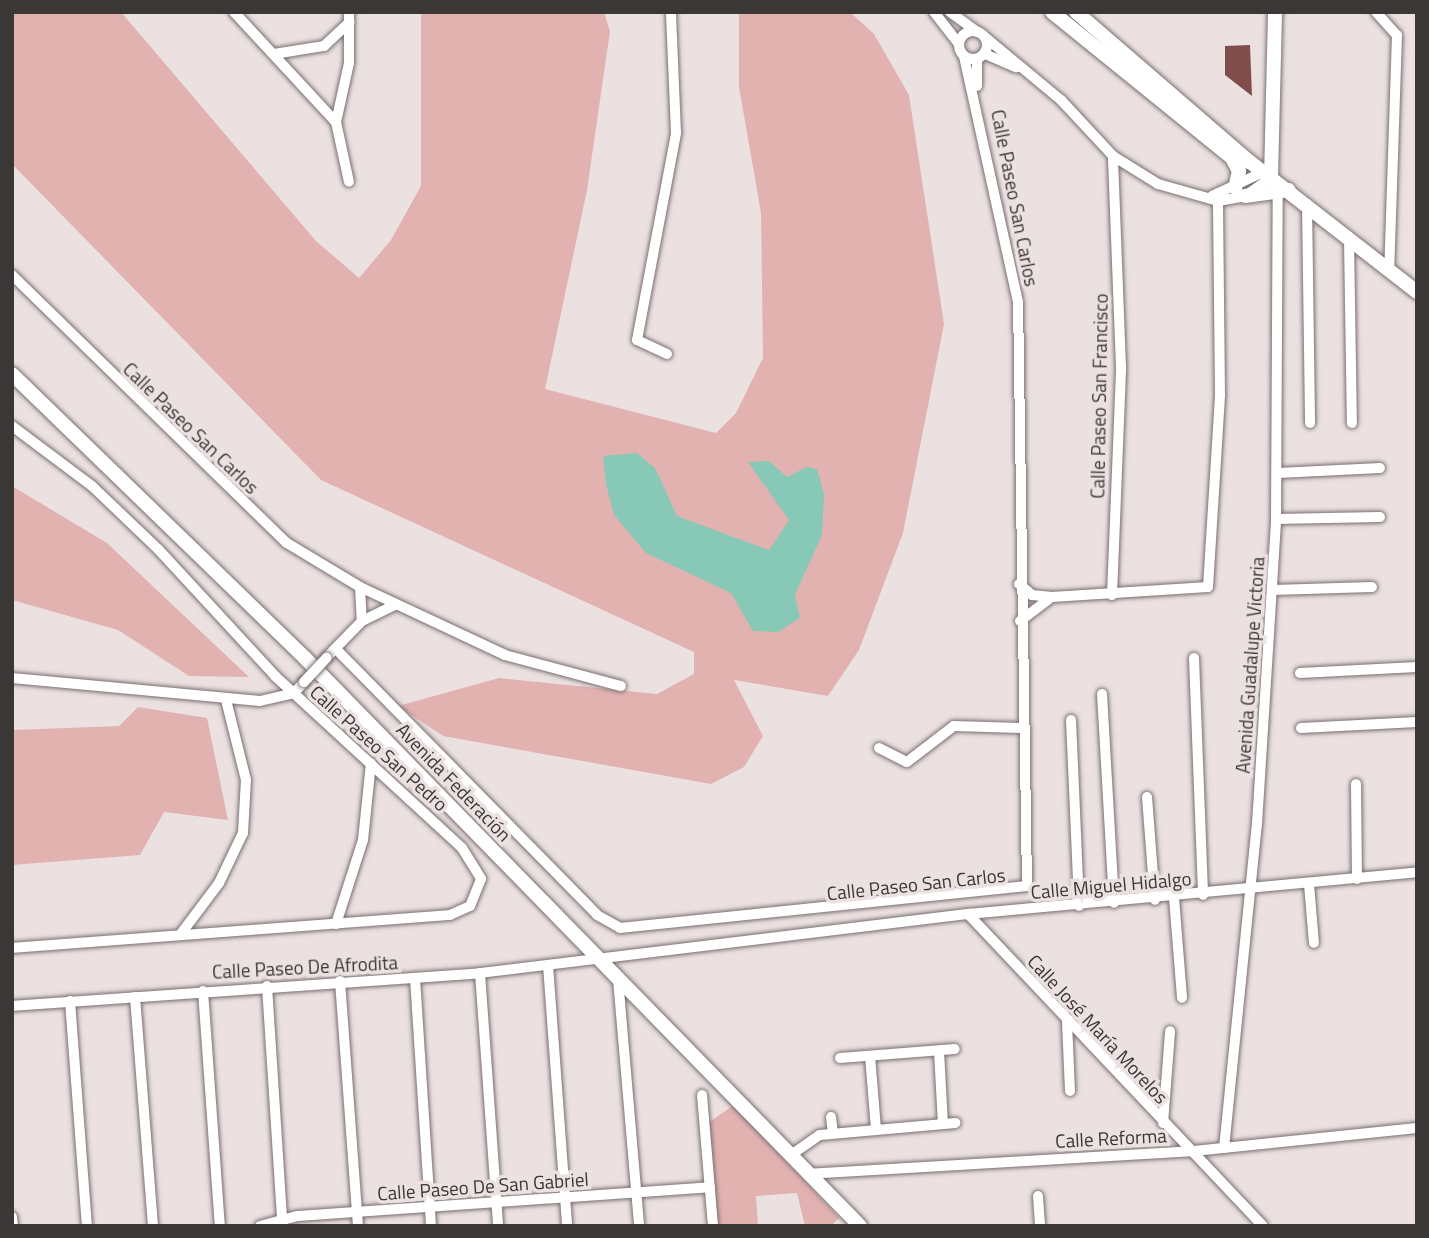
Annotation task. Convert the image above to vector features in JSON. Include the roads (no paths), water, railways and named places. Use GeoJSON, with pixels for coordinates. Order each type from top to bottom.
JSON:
{"type":"FeatureCollection","features":[{"type":"Feature","properties":{"kind":"main road"},"geometry":{"type":"LineString","coordinates":[[1052,12],[1232,158],[1239,171],[1240,192],[1275,180]]}},
{"type":"Feature","properties":{"kind":"main road"},"geometry":{"type":"LineString","coordinates":[[1076,12],[1250,162],[1417,292]]}},
{"type":"Feature","properties":{"kind":"main road"},"geometry":{"type":"LineString","coordinates":[[1275,12],[1275,180]]}},
{"type":"Feature","properties":{"kind":"main road"},"geometry":{"type":"LineString","coordinates":[[1232,158],[1250,162]]}},
{"type":"Feature","properties":{"kind":"main road","name":"Avenida Federación"},"geometry":{"type":"LineString","coordinates":[[12,374],[305,658],[860,1226]]}},
{"type":"Feature","properties":{"kind":"street"},"geometry":{"type":"LineString","coordinates":[[234,12],[336,122]]}},
{"type":"Feature","properties":{"kind":"street"},"geometry":{"type":"LineString","coordinates":[[667,354],[637,340],[676,133],[671,12]]}},
{"type":"Feature","properties":{"kind":"street","name":"Calle Paseo San Carlos"},"geometry":{"type":"LineString","coordinates":[[336,649],[597,915],[629,930],[1023,889],[1029,878],[1021,728],[1018,302],[977,97],[959,44],[934,12]]}},
{"type":"Feature","properties":{"kind":"street"},"geometry":{"type":"LineString","coordinates":[[950,12],[1027,72],[1113,156],[1158,184],[1215,197],[1275,180]]}},
{"type":"Feature","properties":{"kind":"street"},"geometry":{"type":"LineString","coordinates":[[1376,12],[1397,35],[1389,271]]}},
{"type":"Feature","properties":{"kind":"street"},"geometry":{"type":"LineString","coordinates":[[274,54],[324,46],[349,17]]}},
{"type":"Feature","properties":{"kind":"street"},"geometry":{"type":"LineString","coordinates":[[349,17],[348,76],[336,122],[349,182]]}},
{"type":"Feature","properties":{"kind":"street"},"geometry":{"type":"LineString","coordinates":[[959,44],[968,32],[982,35]]}},
{"type":"Feature","properties":{"kind":"street","name":"Calle Paseo San Carlos"},"geometry":{"type":"LineString","coordinates":[[977,97],[982,35]]}},
{"type":"Feature","properties":{"kind":"street"},"geometry":{"type":"LineString","coordinates":[[964,56],[981,56],[1027,72]]}},
{"type":"Feature","properties":{"kind":"street","name":"Calle Paseo San Francisco"},"geometry":{"type":"LineString","coordinates":[[1112,595],[1121,367],[1113,156]]}},
{"type":"Feature","properties":{"kind":"street","name":"Avenida Guadalupe Victoria"},"geometry":{"type":"LineString","coordinates":[[1224,1148],[1251,891],[1276,519],[1278,473],[1275,180]]}},
{"type":"Feature","properties":{"kind":"street"},"geometry":{"type":"LineString","coordinates":[[1019,584],[1032,595],[1052,597],[1208,587],[1220,395],[1215,197]]}},
{"type":"Feature","properties":{"kind":"street"},"geometry":{"type":"LineString","coordinates":[[1307,205],[1310,423]]}},
{"type":"Feature","properties":{"kind":"street"},"geometry":{"type":"LineString","coordinates":[[1349,239],[1352,423]]}},
{"type":"Feature","properties":{"kind":"street","name":"Calle Paseo San Carlos"},"geometry":{"type":"LineString","coordinates":[[12,275],[222,485],[287,543],[395,605],[537,667],[621,686]]}},
{"type":"Feature","properties":{"kind":"street","name":"Calle Paseo San Pedro"},"geometry":{"type":"LineString","coordinates":[[12,426],[92,486],[293,693],[476,863],[478,891],[470,906],[450,915],[12,948]]}},
{"type":"Feature","properties":{"kind":"street"},"geometry":{"type":"LineString","coordinates":[[1278,473],[1380,468]]}},
{"type":"Feature","properties":{"kind":"street"},"geometry":{"type":"LineString","coordinates":[[1276,519],[1380,517]]}},
{"type":"Feature","properties":{"kind":"street"},"geometry":{"type":"LineString","coordinates":[[360,587],[362,621]]}},
{"type":"Feature","properties":{"kind":"street"},"geometry":{"type":"LineString","coordinates":[[1272,590],[1372,587]]}},
{"type":"Feature","properties":{"kind":"street"},"geometry":{"type":"LineString","coordinates":[[1020,621],[1052,597]]}},
{"type":"Feature","properties":{"kind":"street"},"geometry":{"type":"LineString","coordinates":[[12,678],[226,700],[271,701],[293,693],[362,621],[395,605]]}},
{"type":"Feature","properties":{"kind":"street"},"geometry":{"type":"LineString","coordinates":[[1194,658],[1203,895]]}},
{"type":"Feature","properties":{"kind":"street"},"geometry":{"type":"LineString","coordinates":[[1300,673],[1417,667]]}},
{"type":"Feature","properties":{"kind":"street"},"geometry":{"type":"LineString","coordinates":[[1102,694],[1114,902]]}},
{"type":"Feature","properties":{"kind":"street"},"geometry":{"type":"LineString","coordinates":[[180,935],[219,883],[243,833],[246,780],[226,700]]}},
{"type":"Feature","properties":{"kind":"street"},"geometry":{"type":"LineString","coordinates":[[1071,720],[1079,906]]}},
{"type":"Feature","properties":{"kind":"street"},"geometry":{"type":"LineString","coordinates":[[1301,728],[1417,722]]}},
{"type":"Feature","properties":{"kind":"street"},"geometry":{"type":"LineString","coordinates":[[879,748],[907,762],[954,726],[1021,728]]}},
{"type":"Feature","properties":{"kind":"street"},"geometry":{"type":"LineString","coordinates":[[335,924],[363,840],[371,763]]}},
{"type":"Feature","properties":{"kind":"street"},"geometry":{"type":"LineString","coordinates":[[1356,784],[1357,879]]}},
{"type":"Feature","properties":{"kind":"street"},"geometry":{"type":"LineString","coordinates":[[1147,797],[1155,900]]}},
{"type":"Feature","properties":{"kind":"street","name":"Calle Miguel Hidalgo"},"geometry":{"type":"LineString","coordinates":[[600,959],[968,914],[1155,900],[1417,872]]}},
{"type":"Feature","properties":{"kind":"street"},"geometry":{"type":"LineString","coordinates":[[1309,884],[1314,943]]}},
{"type":"Feature","properties":{"kind":"street"},"geometry":{"type":"LineString","coordinates":[[1174,898],[1182,998]]}},
{"type":"Feature","properties":{"kind":"street","name":"Calle José María Morelos"},"geometry":{"type":"LineString","coordinates":[[968,914],[1067,1022],[1163,1123],[1194,1151],[1263,1226]]}},
{"type":"Feature","properties":{"kind":"street","name":"Calle Paseo De Afrodita"},"geometry":{"type":"LineString","coordinates":[[12,1006],[480,973],[600,959]]}},
{"type":"Feature","properties":{"kind":"street"},"geometry":{"type":"LineString","coordinates":[[548,965],[567,1226]]}},
{"type":"Feature","properties":{"kind":"street"},"geometry":{"type":"LineString","coordinates":[[480,973],[498,1226]]}},
{"type":"Feature","properties":{"kind":"street"},"geometry":{"type":"LineString","coordinates":[[415,978],[431,1226]]}},
{"type":"Feature","properties":{"kind":"street"},"geometry":{"type":"LineString","coordinates":[[618,978],[639,1226]]}},
{"type":"Feature","properties":{"kind":"street"},"geometry":{"type":"LineString","coordinates":[[340,981],[358,1226]]}},
{"type":"Feature","properties":{"kind":"street"},"geometry":{"type":"LineString","coordinates":[[267,986],[282,1218]]}},
{"type":"Feature","properties":{"kind":"street"},"geometry":{"type":"LineString","coordinates":[[203,991],[220,1226]]}},
{"type":"Feature","properties":{"kind":"street"},"geometry":{"type":"LineString","coordinates":[[135,997],[153,1226]]}},
{"type":"Feature","properties":{"kind":"street"},"geometry":{"type":"LineString","coordinates":[[70,1001],[87,1226]]}},
{"type":"Feature","properties":{"kind":"street"},"geometry":{"type":"LineString","coordinates":[[1067,1022],[1069,1091]]}},
{"type":"Feature","properties":{"kind":"street"},"geometry":{"type":"LineString","coordinates":[[1163,1123],[1170,1031]]}},
{"type":"Feature","properties":{"kind":"street"},"geometry":{"type":"LineString","coordinates":[[840,1058],[955,1049]]}},
{"type":"Feature","properties":{"kind":"street"},"geometry":{"type":"LineString","coordinates":[[790,1155],[813,1137],[833,1133],[949,1124],[939,1051]]}},
{"type":"Feature","properties":{"kind":"street"},"geometry":{"type":"LineString","coordinates":[[870,1056],[876,1129]]}},
{"type":"Feature","properties":{"kind":"street"},"geometry":{"type":"LineString","coordinates":[[702,1095],[713,1226]]}},
{"type":"Feature","properties":{"kind":"street"},"geometry":{"type":"LineString","coordinates":[[831,1118],[833,1133]]}},
{"type":"Feature","properties":{"kind":"street","name":"Calle Reforma"},"geometry":{"type":"LineString","coordinates":[[807,1174],[1194,1151],[1417,1128]]}},
{"type":"Feature","properties":{"kind":"street","name":"Calle Paseo De San Gabriel"},"geometry":{"type":"LineString","coordinates":[[260,1226],[282,1218],[299,1221],[357,1212],[710,1187]]}},
{"type":"Feature","properties":{"kind":"street"},"geometry":{"type":"LineString","coordinates":[[1038,1196],[1040,1226]]}},
{"type":"Feature","properties":{"kind":"street"},"geometry":{"type":"LineString","coordinates":[[12,1217],[13,1226]]}}]}
